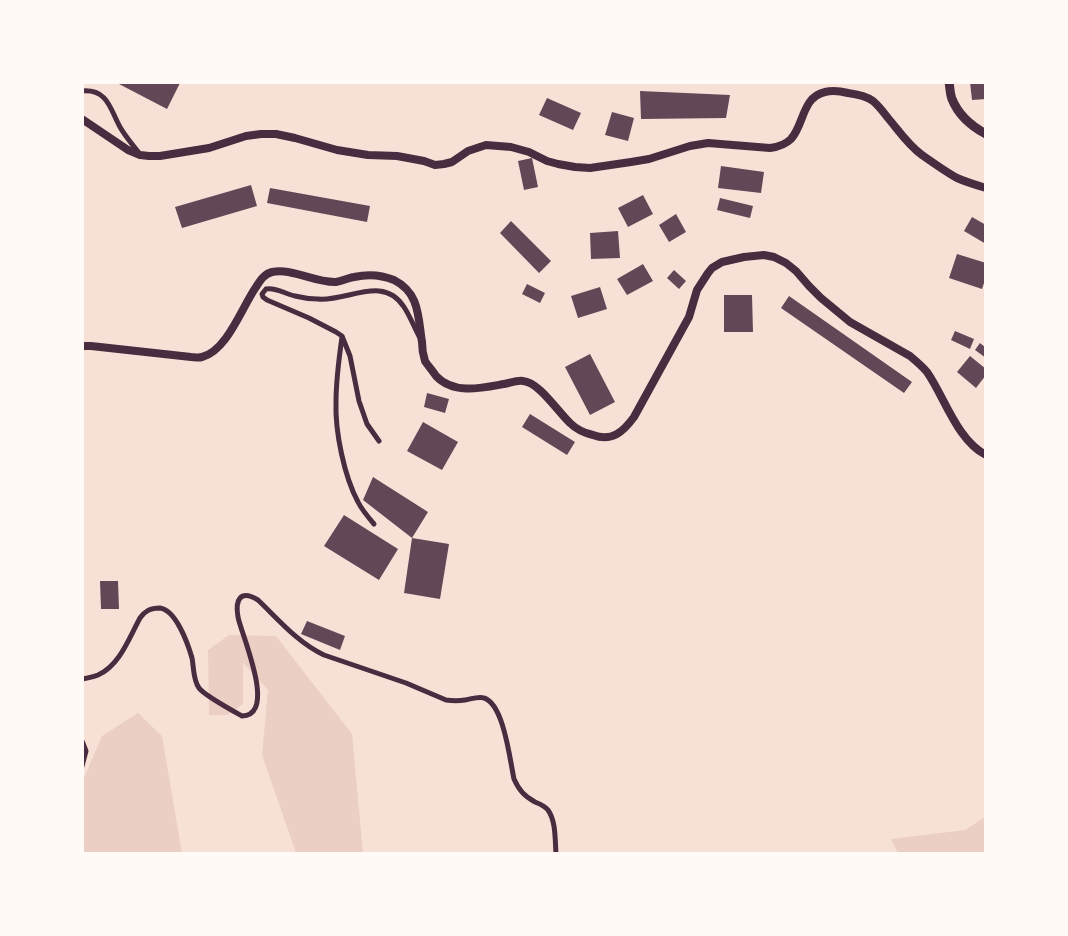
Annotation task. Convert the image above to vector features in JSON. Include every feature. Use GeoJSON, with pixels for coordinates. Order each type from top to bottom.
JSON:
{"type":"FeatureCollection","features":[{"type":"Feature","properties":{"kind":"highway"},"geometry":{"type":"LineString","coordinates":[[949,82],[952,98],[957,109],[976,129],[986,134]]}},
{"type":"Feature","properties":{"kind":"main road"},"geometry":{"type":"LineString","coordinates":[[82,118],[128,150],[140,155],[149,156],[184,153],[209,148],[246,136],[276,134],[337,150],[368,155],[397,156],[436,165],[452,162],[468,151],[486,145],[511,147],[558,164],[590,168],[649,159],[690,146],[708,144],[770,148],[779,146],[792,138],[812,100],[820,93],[836,91],[859,95],[873,101],[906,140],[921,154],[956,177],[986,188]]}},
{"type":"Feature","properties":{"kind":"main road"},"geometry":{"type":"LineString","coordinates":[[82,346],[191,358],[201,357],[217,350],[234,326],[261,280],[272,272],[335,282],[365,276],[384,277],[394,280],[410,292],[417,308],[425,360],[434,373],[446,384],[456,388],[470,389],[522,381],[528,382],[544,394],[570,423],[581,431],[604,437],[615,435],[622,431],[634,417],[689,317],[697,290],[708,272],[722,262],[764,255],[786,262],[821,298],[850,322],[910,356],[918,363],[927,372],[964,437],[986,455]]}},
{"type":"Feature","properties":{"kind":"street"},"geometry":{"type":"LineString","coordinates":[[82,90],[95,91],[105,99],[120,127],[140,155]]}},
{"type":"Feature","properties":{"kind":"street"},"geometry":{"type":"LineString","coordinates":[[379,441],[367,424],[359,401],[350,356],[342,336],[265,299],[262,292],[272,288],[294,296],[321,300],[366,291],[377,290],[385,292],[391,294],[404,307],[421,341]]}},
{"type":"Feature","properties":{"kind":"street"},"geometry":{"type":"LineString","coordinates":[[342,336],[336,401],[339,436],[346,472],[358,502],[374,524]]}},
{"type":"Feature","properties":{"kind":"street"},"geometry":{"type":"LineString","coordinates":[[82,679],[97,676],[116,662],[144,613],[155,608],[163,608],[170,612],[184,637],[200,690],[242,716],[250,714],[254,711],[257,704],[257,693],[254,669],[240,626],[237,606],[240,598],[252,596],[305,644],[319,652],[406,683],[446,700],[484,698],[491,702],[504,728],[517,787],[522,794],[547,809],[550,814],[553,822],[556,854]]}},
{"type":"Feature","properties":{"kind":"street"},"geometry":{"type":"LineString","coordinates":[[82,741],[86,752],[82,766]]}},
{"type":"Feature","properties":{"kind":"shaded area"},"geometry":{"type":"Polygon","coordinates":[[[229,635],[276,636],[352,734],[363,853],[296,853],[262,755],[268,690],[243,663],[243,704],[228,715],[209,715],[208,650],[229,635]]]}},
{"type":"Feature","properties":{"kind":"shaded area"},"geometry":{"type":"Polygon","coordinates":[[[138,713],[162,736],[182,853],[83,853],[83,780],[102,736],[138,713]]]}},
{"type":"Feature","properties":{"kind":"shaded area"},"geometry":{"type":"Polygon","coordinates":[[[985,817],[985,853],[898,853],[891,839],[965,830],[985,817]]]}},
{"type":"Feature","properties":{"kind":"building"},"geometry":{"type":"Polygon","coordinates":[[[120,82],[180,83],[167,109],[119,84],[120,82]]]}},
{"type":"Feature","properties":{"kind":"building"},"geometry":{"type":"Polygon","coordinates":[[[970,82],[986,82],[986,99],[972,100],[970,82]]]}},
{"type":"Feature","properties":{"kind":"building"},"geometry":{"type":"Polygon","coordinates":[[[640,91],[730,95],[726,118],[641,119],[640,91]]]}},
{"type":"Feature","properties":{"kind":"building"},"geometry":{"type":"Polygon","coordinates":[[[547,98],[581,113],[573,130],[539,115],[547,98]]]}},
{"type":"Feature","properties":{"kind":"building"},"geometry":{"type":"Polygon","coordinates":[[[612,112],[634,118],[628,141],[605,135],[612,112]]]}},
{"type":"Feature","properties":{"kind":"building"},"geometry":{"type":"Polygon","coordinates":[[[532,158],[538,187],[524,190],[518,161],[532,158]]]}},
{"type":"Feature","properties":{"kind":"building"},"geometry":{"type":"Polygon","coordinates":[[[721,166],[764,172],[761,193],[718,188],[721,166]]]}},
{"type":"Feature","properties":{"kind":"building"},"geometry":{"type":"Polygon","coordinates":[[[251,185],[257,206],[182,228],[175,207],[251,185]]]}},
{"type":"Feature","properties":{"kind":"building"},"geometry":{"type":"Polygon","coordinates":[[[270,188],[370,206],[367,222],[267,203],[270,188]]]}},
{"type":"Feature","properties":{"kind":"building"},"geometry":{"type":"Polygon","coordinates":[[[643,195],[653,214],[628,227],[618,208],[643,195]]]}},
{"type":"Feature","properties":{"kind":"building"},"geometry":{"type":"Polygon","coordinates":[[[720,198],[753,206],[750,218],[717,210],[720,198]]]}},
{"type":"Feature","properties":{"kind":"building"},"geometry":{"type":"Polygon","coordinates":[[[676,214],[686,232],[669,242],[659,225],[676,214]]]}},
{"type":"Feature","properties":{"kind":"building"},"geometry":{"type":"Polygon","coordinates":[[[972,217],[986,225],[986,244],[964,231],[972,217]]]}},
{"type":"Feature","properties":{"kind":"building"},"geometry":{"type":"Polygon","coordinates":[[[511,221],[551,261],[539,273],[500,233],[511,221]]]}},
{"type":"Feature","properties":{"kind":"building"},"geometry":{"type":"Polygon","coordinates":[[[618,231],[620,258],[591,259],[590,233],[618,231]]]}},
{"type":"Feature","properties":{"kind":"building"},"geometry":{"type":"Polygon","coordinates":[[[957,254],[986,263],[986,277],[982,289],[949,278],[957,254]]]}},
{"type":"Feature","properties":{"kind":"building"},"geometry":{"type":"Polygon","coordinates":[[[643,264],[653,281],[627,295],[617,279],[643,264]]]}},
{"type":"Feature","properties":{"kind":"building"},"geometry":{"type":"Polygon","coordinates":[[[674,270],[686,281],[679,289],[667,278],[674,270]]]}},
{"type":"Feature","properties":{"kind":"building"},"geometry":{"type":"Polygon","coordinates":[[[527,284],[545,293],[540,303],[522,294],[527,284]]]}},
{"type":"Feature","properties":{"kind":"building"},"geometry":{"type":"Polygon","coordinates":[[[600,287],[607,309],[578,318],[571,296],[600,287]]]}},
{"type":"Feature","properties":{"kind":"building"},"geometry":{"type":"Polygon","coordinates":[[[724,295],[752,295],[753,332],[724,332],[724,295]]]}},
{"type":"Feature","properties":{"kind":"building"},"geometry":{"type":"Polygon","coordinates":[[[789,296],[912,382],[904,393],[781,308],[789,296]]]}},
{"type":"Feature","properties":{"kind":"building"},"geometry":{"type":"Polygon","coordinates":[[[955,331],[974,339],[970,349],[951,340],[955,331]]]}},
{"type":"Feature","properties":{"kind":"building"},"geometry":{"type":"Polygon","coordinates":[[[980,343],[986,348],[986,358],[975,350],[980,343]]]}},
{"type":"Feature","properties":{"kind":"building"},"geometry":{"type":"Polygon","coordinates":[[[590,354],[615,402],[590,415],[565,367],[590,354]]]}},
{"type":"Feature","properties":{"kind":"building"},"geometry":{"type":"Polygon","coordinates":[[[970,356],[986,369],[986,375],[976,388],[957,372],[970,356]]]}},
{"type":"Feature","properties":{"kind":"building"},"geometry":{"type":"Polygon","coordinates":[[[427,393],[449,399],[445,413],[424,407],[427,393]]]}},
{"type":"Feature","properties":{"kind":"building"},"geometry":{"type":"Polygon","coordinates":[[[530,414],[575,442],[567,455],[522,427],[530,414]]]}},
{"type":"Feature","properties":{"kind":"building"},"geometry":{"type":"Polygon","coordinates":[[[423,422],[458,442],[442,470],[407,451],[423,422]]]}},
{"type":"Feature","properties":{"kind":"building"},"geometry":{"type":"Polygon","coordinates":[[[373,477],[428,512],[412,538],[363,500],[373,477]]]}},
{"type":"Feature","properties":{"kind":"building"},"geometry":{"type":"Polygon","coordinates":[[[344,515],[398,549],[379,580],[324,546],[344,515]]]}},
{"type":"Feature","properties":{"kind":"building"},"geometry":{"type":"Polygon","coordinates":[[[412,538],[449,544],[440,599],[404,593],[412,538]]]}},
{"type":"Feature","properties":{"kind":"building"},"geometry":{"type":"Polygon","coordinates":[[[100,581],[118,581],[119,609],[101,609],[100,581]]]}},
{"type":"Feature","properties":{"kind":"building"},"geometry":{"type":"Polygon","coordinates":[[[307,621],[345,636],[340,650],[301,634],[307,621]]]}}]}
